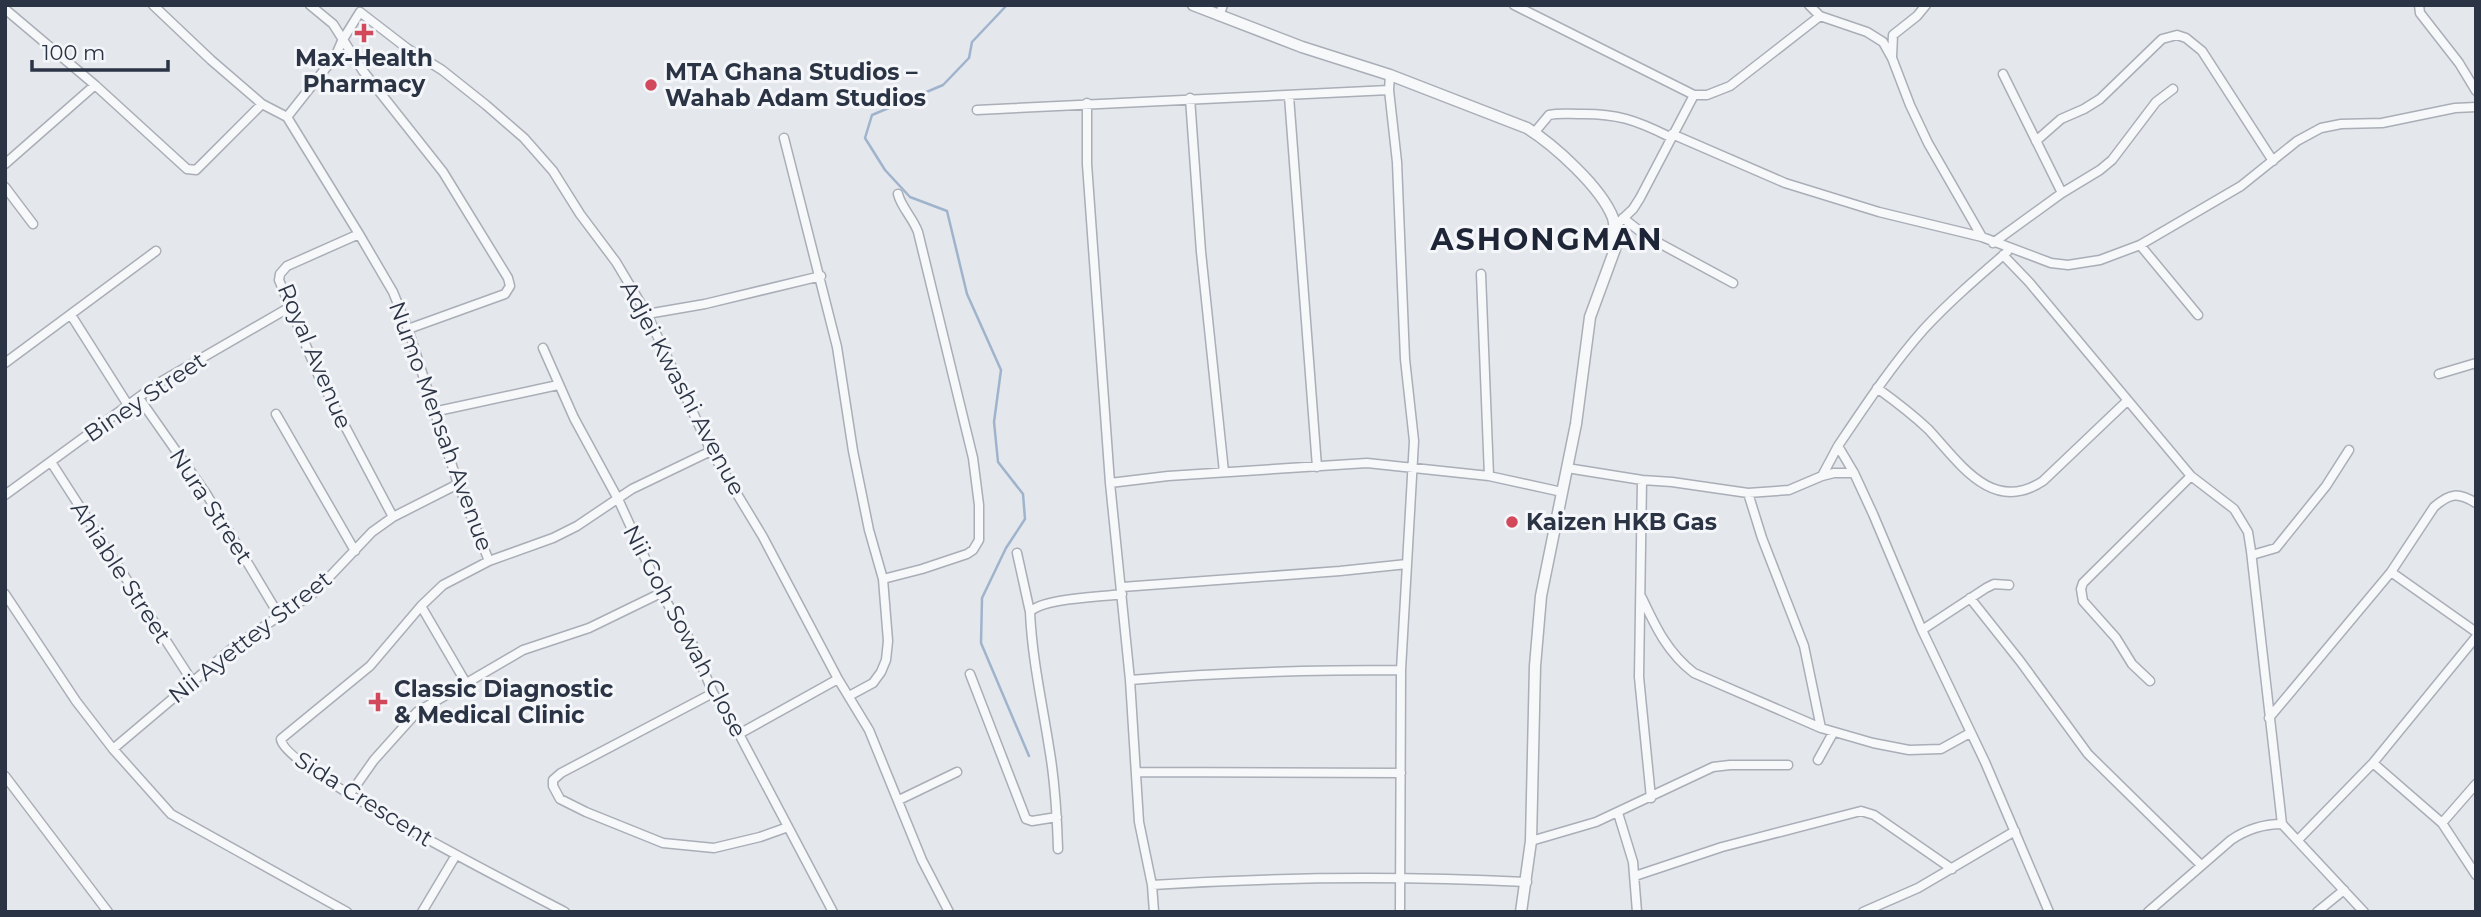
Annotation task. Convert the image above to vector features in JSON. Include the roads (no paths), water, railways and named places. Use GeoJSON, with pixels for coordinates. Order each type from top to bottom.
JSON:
{"type":"FeatureCollection","features":[{"type":"Feature","properties":{"kind":"street"},"geometry":{"type":"LineString","coordinates":[[153,5],[262,104],[287,117],[336,55],[342,41]]}},
{"type":"Feature","properties":{"kind":"street"},"geometry":{"type":"LineString","coordinates":[[310,5],[333,24],[363,71],[443,173],[500,264],[510,286],[505,294],[408,328]]}},
{"type":"Feature","properties":{"kind":"street"},"geometry":{"type":"LineString","coordinates":[[1193,5],[1303,47],[1390,75],[1534,132],[1594,189],[1607,206],[1615,226],[1615,249],[1590,317],[1580,402],[1541,596],[1536,642],[1531,841],[1521,912]]}},
{"type":"Feature","properties":{"kind":"street"},"geometry":{"type":"LineString","coordinates":[[1219,16],[1223,5]]}},
{"type":"Feature","properties":{"kind":"street"},"geometry":{"type":"LineString","coordinates":[[1514,5],[1528,8],[1694,95],[1707,95],[1730,86],[1820,16]]}},
{"type":"Feature","properties":{"kind":"street"},"geometry":{"type":"LineString","coordinates":[[1809,5],[1820,16],[1867,32],[1883,42],[1922,130],[1982,237]]}},
{"type":"Feature","properties":{"kind":"street"},"geometry":{"type":"LineString","coordinates":[[1892,58],[1893,35],[1926,5]]}},
{"type":"Feature","properties":{"kind":"street"},"geometry":{"type":"LineString","coordinates":[[2419,5],[2420,13],[2459,63],[2476,91]]}},
{"type":"Feature","properties":{"kind":"street"},"geometry":{"type":"LineString","coordinates":[[5,9],[191,171],[196,170],[262,104]]}},
{"type":"Feature","properties":{"kind":"street","name":"Adjei Kwashi Avenue"},"geometry":{"type":"LineString","coordinates":[[342,41],[360,12],[408,49],[442,70],[524,138],[553,171],[580,214],[617,262],[647,314],[710,451],[763,537],[838,678],[869,730],[922,860],[949,912]]}},
{"type":"Feature","properties":{"kind":"street"},"geometry":{"type":"LineString","coordinates":[[2036,141],[2060,119],[2100,99],[2162,39],[2177,35],[2186,38],[2202,51],[2273,161]]}},
{"type":"Feature","properties":{"kind":"street"},"geometry":{"type":"LineString","coordinates":[[2003,74],[2062,193]]}},
{"type":"Feature","properties":{"kind":"street"},"geometry":{"type":"LineString","coordinates":[[1390,75],[1389,90],[1397,162],[1405,359],[1413,430],[1401,670],[1400,912]]}},
{"type":"Feature","properties":{"kind":"street"},"geometry":{"type":"LineString","coordinates":[[5,163],[94,85]]}},
{"type":"Feature","properties":{"kind":"street"},"geometry":{"type":"LineString","coordinates":[[1993,243],[2112,160],[2156,102],[2173,89]]}},
{"type":"Feature","properties":{"kind":"street"},"geometry":{"type":"LineString","coordinates":[[977,110],[1389,90]]}},
{"type":"Feature","properties":{"kind":"street"},"geometry":{"type":"LineString","coordinates":[[1615,226],[1640,198],[1694,95]]}},
{"type":"Feature","properties":{"kind":"street"},"geometry":{"type":"LineString","coordinates":[[1289,96],[1317,467]]}},
{"type":"Feature","properties":{"kind":"street"},"geometry":{"type":"LineString","coordinates":[[1190,98],[1201,252],[1224,472]]}},
{"type":"Feature","properties":{"kind":"street"},"geometry":{"type":"LineString","coordinates":[[1087,103],[1087,164],[1110,483],[1130,680],[1139,822],[1152,886],[1154,912]]}},
{"type":"Feature","properties":{"kind":"street"},"geometry":{"type":"LineString","coordinates":[[1534,132],[1549,115],[1612,114],[1671,135],[1785,183],[1879,212],[1982,237],[2007,252],[2068,265],[2100,260],[2140,246],[2242,186],[2297,141],[2321,128],[2341,124],[2389,122],[2455,108],[2476,107]]}},
{"type":"Feature","properties":{"kind":"street","name":"Numo Mensah Avenue"},"geometry":{"type":"LineString","coordinates":[[287,117],[393,292],[408,328],[458,484],[489,561]]}},
{"type":"Feature","properties":{"kind":"street"},"geometry":{"type":"LineString","coordinates":[[784,138],[821,276],[837,348],[843,398],[869,530],[883,579],[888,641],[886,660],[873,682],[849,696]]}},
{"type":"Feature","properties":{"kind":"street"},"geometry":{"type":"LineString","coordinates":[[5,187],[33,224]]}},
{"type":"Feature","properties":{"kind":"street"},"geometry":{"type":"LineString","coordinates":[[883,579],[967,554],[979,540],[979,505],[965,423],[918,232],[898,194]]}},
{"type":"Feature","properties":{"kind":"street"},"geometry":{"type":"LineString","coordinates":[[1623,218],[1646,236],[1733,283]]}},
{"type":"Feature","properties":{"kind":"street","name":"Royal Avenue"},"geometry":{"type":"LineString","coordinates":[[359,234],[287,266],[280,274],[279,280],[319,377],[393,517]]}},
{"type":"Feature","properties":{"kind":"street"},"geometry":{"type":"LineString","coordinates":[[2140,246],[2198,315]]}},
{"type":"Feature","properties":{"kind":"street"},"geometry":{"type":"LineString","coordinates":[[5,363],[156,251]]}},
{"type":"Feature","properties":{"kind":"street"},"geometry":{"type":"LineString","coordinates":[[1822,476],[1838,446],[1898,359],[1944,308],[2007,252]]}},
{"type":"Feature","properties":{"kind":"street"},"geometry":{"type":"LineString","coordinates":[[2007,252],[2191,476],[2234,509],[2248,531],[2282,824],[2364,912]]}},
{"type":"Feature","properties":{"kind":"street"},"geometry":{"type":"LineString","coordinates":[[1481,274],[1489,477]]}},
{"type":"Feature","properties":{"kind":"street"},"geometry":{"type":"LineString","coordinates":[[647,314],[705,304],[821,276]]}},
{"type":"Feature","properties":{"kind":"street","name":"Biney Street"},"geometry":{"type":"LineString","coordinates":[[5,495],[128,405],[290,307]]}},
{"type":"Feature","properties":{"kind":"street"},"geometry":{"type":"LineString","coordinates":[[71,315],[128,405]]}},
{"type":"Feature","properties":{"kind":"street","name":"Nii Goh Sowah Close"},"geometry":{"type":"LineString","coordinates":[[543,348],[573,418],[618,499],[661,593],[693,645],[713,693],[739,734],[833,912]]}},
{"type":"Feature","properties":{"kind":"street"},"geometry":{"type":"LineString","coordinates":[[2440,374],[2476,363]]}},
{"type":"Feature","properties":{"kind":"street"},"geometry":{"type":"LineString","coordinates":[[433,412],[558,385]]}},
{"type":"Feature","properties":{"kind":"street"},"geometry":{"type":"LineString","coordinates":[[1877,388],[1918,420],[1976,480],[1989,488],[2017,492],[2043,481],[2127,401]]}},
{"type":"Feature","properties":{"kind":"street","name":"Nura Street"},"geometry":{"type":"LineString","coordinates":[[139,398],[208,495],[280,617]]}},
{"type":"Feature","properties":{"kind":"street"},"geometry":{"type":"LineString","coordinates":[[276,414],[355,551]]}},
{"type":"Feature","properties":{"kind":"street"},"geometry":{"type":"LineString","coordinates":[[1838,446],[1854,473],[2049,912]]}},
{"type":"Feature","properties":{"kind":"street"},"geometry":{"type":"LineString","coordinates":[[2252,555],[2276,548],[2326,486],[2348,450]]}},
{"type":"Feature","properties":{"kind":"street","name":"Sida Crescent"},"geometry":{"type":"LineString","coordinates":[[565,912],[456,855],[305,766],[283,747],[281,739],[370,666],[421,606],[443,585],[489,561],[553,538],[641,484],[710,451]]}},
{"type":"Feature","properties":{"kind":"street","name":"Ahiable Street"},"geometry":{"type":"LineString","coordinates":[[51,462],[192,681]]}},
{"type":"Feature","properties":{"kind":"street"},"geometry":{"type":"LineString","coordinates":[[1110,483],[1168,476],[1367,463],[1489,477],[1562,492]]}},
{"type":"Feature","properties":{"kind":"street"},"geometry":{"type":"LineString","coordinates":[[1567,468],[1748,493],[1789,490],[1822,476],[1854,473]]}},
{"type":"Feature","properties":{"kind":"street"},"geometry":{"type":"LineString","coordinates":[[2150,681],[2132,663],[2116,638],[2083,601],[2081,589],[2083,583],[2117,547],[2191,476]]}},
{"type":"Feature","properties":{"kind":"street"},"geometry":{"type":"LineString","coordinates":[[1642,480],[1639,677],[1651,798]]}},
{"type":"Feature","properties":{"kind":"street","name":"Nii Ayettey Street"},"geometry":{"type":"LineString","coordinates":[[113,749],[234,646],[315,592],[372,532],[393,517],[458,484]]}},
{"type":"Feature","properties":{"kind":"street"},"geometry":{"type":"LineString","coordinates":[[1748,493],[1762,538],[1804,646],[1821,728]]}},
{"type":"Feature","properties":{"kind":"street"},"geometry":{"type":"LineString","coordinates":[[2269,718],[2391,572],[2434,507],[2442,500],[2463,495],[2476,502]]}},
{"type":"Feature","properties":{"kind":"street"},"geometry":{"type":"LineString","coordinates":[[1017,553],[1030,612],[1033,660],[1050,749],[1058,849]]}},
{"type":"Feature","properties":{"kind":"street"},"geometry":{"type":"LineString","coordinates":[[1030,612],[1049,603],[1122,591],[1406,564]]}},
{"type":"Feature","properties":{"kind":"street"},"geometry":{"type":"LineString","coordinates":[[2391,572],[2476,632]]}},
{"type":"Feature","properties":{"kind":"street"},"geometry":{"type":"LineString","coordinates":[[1922,630],[1994,584],[2009,584]]}},
{"type":"Feature","properties":{"kind":"street"},"geometry":{"type":"LineString","coordinates":[[350,793],[417,712],[523,650],[589,628],[661,593]]}},
{"type":"Feature","properties":{"kind":"street"},"geometry":{"type":"LineString","coordinates":[[5,594],[76,701],[113,749],[171,814],[347,912]]}},
{"type":"Feature","properties":{"kind":"street"},"geometry":{"type":"LineString","coordinates":[[1642,598],[1661,639],[1677,660],[1693,673],[1833,733],[1909,750],[1941,749],[1970,733]]}},
{"type":"Feature","properties":{"kind":"street"},"geometry":{"type":"LineString","coordinates":[[1970,598],[2088,754],[2201,865]]}},
{"type":"Feature","properties":{"kind":"street"},"geometry":{"type":"LineString","coordinates":[[421,606],[466,683]]}},
{"type":"Feature","properties":{"kind":"street"},"geometry":{"type":"LineString","coordinates":[[2298,840],[2373,763],[2476,637]]}},
{"type":"Feature","properties":{"kind":"street"},"geometry":{"type":"LineString","coordinates":[[1130,680],[1284,670],[1401,670]]}},
{"type":"Feature","properties":{"kind":"street"},"geometry":{"type":"LineString","coordinates":[[970,674],[1026,819],[1032,821],[1057,817]]}},
{"type":"Feature","properties":{"kind":"street"},"geometry":{"type":"LineString","coordinates":[[739,734],[838,678]]}},
{"type":"Feature","properties":{"kind":"street"},"geometry":{"type":"LineString","coordinates":[[713,693],[561,773],[553,780],[556,793],[561,799],[586,813],[663,843],[714,848],[788,827]]}},
{"type":"Feature","properties":{"kind":"street"},"geometry":{"type":"LineString","coordinates":[[1818,760],[1833,733]]}},
{"type":"Feature","properties":{"kind":"street"},"geometry":{"type":"LineString","coordinates":[[2373,763],[2442,823],[2476,875]]}},
{"type":"Feature","properties":{"kind":"street"},"geometry":{"type":"LineString","coordinates":[[1531,841],[1596,822],[1713,767],[1788,765]]}},
{"type":"Feature","properties":{"kind":"street"},"geometry":{"type":"LineString","coordinates":[[899,800],[957,772]]}},
{"type":"Feature","properties":{"kind":"street"},"geometry":{"type":"LineString","coordinates":[[1136,772],[1401,774]]}},
{"type":"Feature","properties":{"kind":"street"},"geometry":{"type":"LineString","coordinates":[[5,776],[108,912]]}},
{"type":"Feature","properties":{"kind":"street"},"geometry":{"type":"LineString","coordinates":[[2442,823],[2476,784]]}},
{"type":"Feature","properties":{"kind":"street"},"geometry":{"type":"LineString","coordinates":[[1635,876],[1722,847],[1861,811],[1874,815],[1952,869]]}},
{"type":"Feature","properties":{"kind":"street"},"geometry":{"type":"LineString","coordinates":[[1618,813],[1635,876],[1637,912]]}},
{"type":"Feature","properties":{"kind":"street"},"geometry":{"type":"LineString","coordinates":[[2148,912],[2244,831],[2262,825],[2282,824]]}},
{"type":"Feature","properties":{"kind":"street"},"geometry":{"type":"LineString","coordinates":[[1863,912],[1899,897],[1952,869],[2015,831]]}},
{"type":"Feature","properties":{"kind":"street"},"geometry":{"type":"LineString","coordinates":[[422,912],[456,855]]}},
{"type":"Feature","properties":{"kind":"street"},"geometry":{"type":"LineString","coordinates":[[1152,886],[1260,879],[1527,882]]}},
{"type":"Feature","properties":{"kind":"street"},"geometry":{"type":"LineString","coordinates":[[2317,912],[2344,890]]}},
{"type":"Feature","properties":{"kind":"waterway"},"geometry":{"type":"LineString","coordinates":[[1007,5],[972,42],[969,58],[943,85],[872,115],[865,138],[885,170],[910,197],[947,211],[967,294],[1001,370],[994,422],[998,462],[1023,494],[1025,519],[1006,548],[982,598],[981,643],[1029,756]]}},
{"type":"Feature","properties":{"kind":"place","name":"Max-Health Pharmacy"},"geometry":{"type":"Point","coordinates":[364,33]}},
{"type":"Feature","properties":{"kind":"place","name":"MTA Ghana Studios – Wahab Adam Studios"},"geometry":{"type":"Point","coordinates":[651,85]}},
{"type":"Feature","properties":{"kind":"place","name":"Kaizen HKB Gas"},"geometry":{"type":"Point","coordinates":[1512,522]}},
{"type":"Feature","properties":{"kind":"place","name":"Classic Diagnostic & Medical Clinic"},"geometry":{"type":"Point","coordinates":[378,702]}},
{"type":"Feature","properties":{"kind":"district","name":"ASHONGMAN"},"geometry":{"type":"Point","coordinates":[1547,240]}}]}
